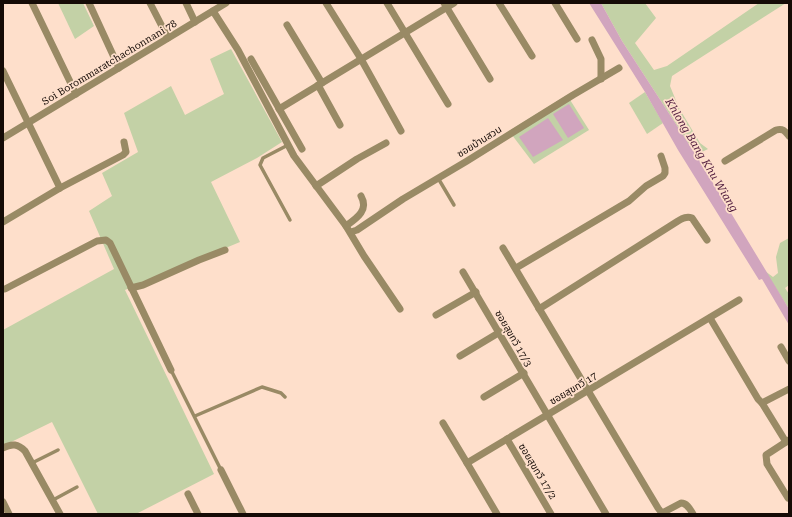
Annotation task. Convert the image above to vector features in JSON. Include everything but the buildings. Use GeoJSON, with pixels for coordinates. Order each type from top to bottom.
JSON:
{"type":"FeatureCollection","features":[{"type":"Feature","properties":{"kind":"street"},"geometry":{"type":"LineString","coordinates":[[32,3],[76,94]]}},
{"type":"Feature","properties":{"kind":"street"},"geometry":{"type":"LineString","coordinates":[[89,3],[119,68]]}},
{"type":"Feature","properties":{"kind":"street"},"geometry":{"type":"LineString","coordinates":[[150,3],[168,38]]}},
{"type":"Feature","properties":{"kind":"street"},"geometry":{"type":"LineString","coordinates":[[186,3],[195,22]]}},
{"type":"Feature","properties":{"kind":"street","name":"Soi Borommaratchachonnani 78"},"geometry":{"type":"LineString","coordinates":[[3,138],[226,3]]}},
{"type":"Feature","properties":{"kind":"street"},"geometry":{"type":"LineString","coordinates":[[326,3],[361,59],[401,131]]}},
{"type":"Feature","properties":{"kind":"street"},"geometry":{"type":"LineString","coordinates":[[387,3],[448,104]]}},
{"type":"Feature","properties":{"kind":"street"},"geometry":{"type":"LineString","coordinates":[[279,109],[405,33],[445,5],[454,3]]}},
{"type":"Feature","properties":{"kind":"street"},"geometry":{"type":"LineString","coordinates":[[499,3],[532,56]]}},
{"type":"Feature","properties":{"kind":"street"},"geometry":{"type":"LineString","coordinates":[[555,3],[577,39]]}},
{"type":"Feature","properties":{"kind":"street"},"geometry":{"type":"LineString","coordinates":[[445,5],[490,79]]}},
{"type":"Feature","properties":{"kind":"street"},"geometry":{"type":"LineString","coordinates":[[213,11],[238,50],[297,161],[348,229],[364,256],[400,308]]}},
{"type":"Feature","properties":{"kind":"street"},"geometry":{"type":"LineString","coordinates":[[287,25],[320,84],[340,125]]}},
{"type":"Feature","properties":{"kind":"street"},"geometry":{"type":"LineString","coordinates":[[592,40],[601,59],[601,79]]}},
{"type":"Feature","properties":{"kind":"street"},"geometry":{"type":"LineString","coordinates":[[251,60],[302,149]]}},
{"type":"Feature","properties":{"kind":"street","name":"ซอยบ้านสวน"},"geometry":{"type":"LineString","coordinates":[[348,229],[358,230],[403,199],[619,68]]}},
{"type":"Feature","properties":{"kind":"street"},"geometry":{"type":"LineString","coordinates":[[3,71],[60,188]]}},
{"type":"Feature","properties":{"kind":"street"},"geometry":{"type":"LineString","coordinates":[[725,161],[780,128],[789,136]]}},
{"type":"Feature","properties":{"kind":"street"},"geometry":{"type":"LineString","coordinates":[[3,222],[60,188],[123,155],[126,152],[124,142]]}},
{"type":"Feature","properties":{"kind":"street"},"geometry":{"type":"LineString","coordinates":[[316,186],[357,159],[386,143]]}},
{"type":"Feature","properties":{"kind":"street"},"geometry":{"type":"LineString","coordinates":[[516,268],[629,201],[646,186],[663,176],[665,168],[662,156]]}},
{"type":"Feature","properties":{"kind":"street"},"geometry":{"type":"LineString","coordinates":[[348,229],[364,207],[364,201],[361,196]]}},
{"type":"Feature","properties":{"kind":"street"},"geometry":{"type":"LineString","coordinates":[[540,309],[685,217],[692,218],[707,240]]}},
{"type":"Feature","properties":{"kind":"street"},"geometry":{"type":"LineString","coordinates":[[3,289],[97,241],[106,240],[110,243],[171,370]]}},
{"type":"Feature","properties":{"kind":"street"},"geometry":{"type":"LineString","coordinates":[[503,248],[661,512],[684,503],[693,514]]}},
{"type":"Feature","properties":{"kind":"street"},"geometry":{"type":"LineString","coordinates":[[131,288],[143,285],[199,260],[226,250]]}},
{"type":"Feature","properties":{"kind":"street","name":"ซอยสุขทวี 17/3"},"geometry":{"type":"LineString","coordinates":[[463,272],[500,332],[606,514]]}},
{"type":"Feature","properties":{"kind":"street"},"geometry":{"type":"LineString","coordinates":[[436,315],[476,292]]}},
{"type":"Feature","properties":{"kind":"street","name":"ซอยสุขทวี 17"},"geometry":{"type":"LineString","coordinates":[[467,463],[739,300]]}},
{"type":"Feature","properties":{"kind":"street"},"geometry":{"type":"LineString","coordinates":[[710,318],[758,400],[762,403],[788,441],[766,455],[767,464],[788,498]]}},
{"type":"Feature","properties":{"kind":"street"},"geometry":{"type":"LineString","coordinates":[[460,356],[500,332]]}},
{"type":"Feature","properties":{"kind":"street"},"geometry":{"type":"LineString","coordinates":[[781,348],[789,361]]}},
{"type":"Feature","properties":{"kind":"street"},"geometry":{"type":"LineString","coordinates":[[484,397],[524,373]]}},
{"type":"Feature","properties":{"kind":"street"},"geometry":{"type":"LineString","coordinates":[[762,403],[789,389]]}},
{"type":"Feature","properties":{"kind":"street"},"geometry":{"type":"LineString","coordinates":[[443,423],[497,514]]}},
{"type":"Feature","properties":{"kind":"street","name":"ซอยสุขทวี 17/2"},"geometry":{"type":"LineString","coordinates":[[507,439],[551,514]]}},
{"type":"Feature","properties":{"kind":"street"},"geometry":{"type":"LineString","coordinates":[[3,448],[8,445],[20,446],[25,451],[54,500],[60,514]]}},
{"type":"Feature","properties":{"kind":"street"},"geometry":{"type":"LineString","coordinates":[[221,470],[243,514]]}},
{"type":"Feature","properties":{"kind":"street"},"geometry":{"type":"LineString","coordinates":[[188,494],[198,514]]}},
{"type":"Feature","properties":{"kind":"street"},"geometry":{"type":"LineString","coordinates":[[3,502],[9,514]]}},
{"type":"Feature","properties":{"kind":"lane"},"geometry":{"type":"LineString","coordinates":[[288,145],[263,158],[260,165],[290,220]]}},
{"type":"Feature","properties":{"kind":"lane"},"geometry":{"type":"LineString","coordinates":[[438,178],[454,205]]}},
{"type":"Feature","properties":{"kind":"lane"},"geometry":{"type":"LineString","coordinates":[[171,370],[221,470]]}},
{"type":"Feature","properties":{"kind":"lane"},"geometry":{"type":"LineString","coordinates":[[195,416],[262,387],[281,393],[285,397]]}},
{"type":"Feature","properties":{"kind":"lane"},"geometry":{"type":"LineString","coordinates":[[32,463],[58,450]]}},
{"type":"Feature","properties":{"kind":"lane"},"geometry":{"type":"LineString","coordinates":[[54,500],[77,487]]}},
{"type":"Feature","properties":{"kind":"green space"},"geometry":{"type":"Polygon","coordinates":[[[58,3],[83,3],[94,26],[75,39],[58,3]]]}},
{"type":"Feature","properties":{"kind":"green space"},"geometry":{"type":"Polygon","coordinates":[[[601,3],[645,3],[656,18],[635,43],[654,70],[667,66],[759,3],[786,3],[672,76],[670,86],[679,108],[700,143],[708,149],[696,155],[622,41],[601,3]]]}},
{"type":"Feature","properties":{"kind":"green space"},"geometry":{"type":"Polygon","coordinates":[[[231,49],[282,142],[257,158],[211,182],[240,242],[125,290],[214,474],[136,514],[98,514],[52,422],[3,446],[3,330],[114,269],[89,211],[112,196],[102,173],[138,152],[124,113],[171,86],[185,115],[224,94],[210,59],[231,49]]]}},
{"type":"Feature","properties":{"kind":"green space"},"geometry":{"type":"Polygon","coordinates":[[[645,92],[663,123],[647,134],[629,103],[645,92]]]}},
{"type":"Feature","properties":{"kind":"green space"},"geometry":{"type":"Polygon","coordinates":[[[567,95],[589,130],[534,164],[509,131],[567,95]]]}},
{"type":"Feature","properties":{"kind":"green space"},"geometry":{"type":"Polygon","coordinates":[[[789,238],[789,285],[785,288],[789,294],[789,309],[765,271],[773,277],[778,273],[776,257],[780,243],[789,238]]]}},
{"type":"Feature","properties":{"kind":"shaded area"},"geometry":{"type":"Polygon","coordinates":[[[589,3],[601,3],[622,41],[696,155],[789,309],[789,325],[762,279],[759,280],[678,150],[645,92],[589,3]]]}},
{"type":"Feature","properties":{"kind":"shaded area"},"geometry":{"type":"Polygon","coordinates":[[[569,104],[584,128],[568,138],[553,114],[569,104]]]}},
{"type":"Feature","properties":{"kind":"shaded area"},"geometry":{"type":"Polygon","coordinates":[[[548,118],[563,140],[533,157],[519,137],[548,118]]]}},
{"type":"Feature","properties":{"kind":"water label","name":"Khlong Bang Khu Wiang"},"geometry":{"type":"Point","coordinates":[702,155]}}]}
